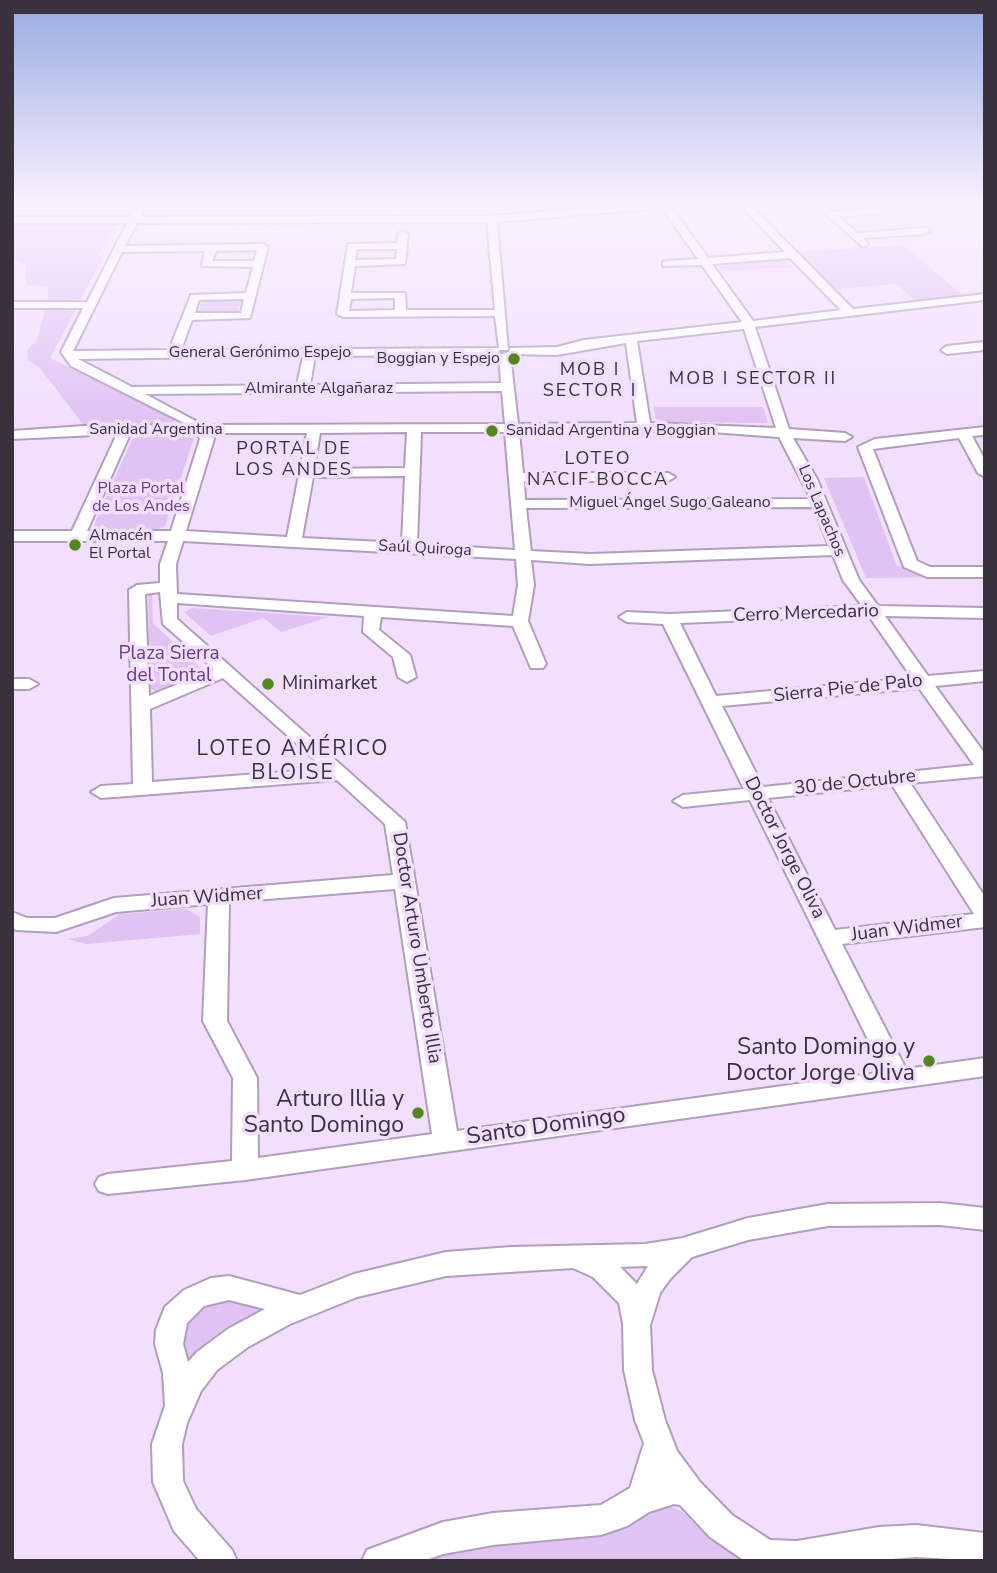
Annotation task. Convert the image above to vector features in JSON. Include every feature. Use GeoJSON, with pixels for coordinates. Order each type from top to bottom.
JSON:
{"type":"FeatureCollection","features":[{"type":"Feature","properties":{"kind":"street"},"geometry":{"type":"LineString","coordinates":[[104,277],[67,348],[68,355],[75,363],[201,430]]}},
{"type":"Feature","properties":{"kind":"street"},"geometry":{"type":"LineString","coordinates":[[188,317],[246,316],[255,277]]}},
{"type":"Feature","properties":{"kind":"street"},"geometry":{"type":"LineString","coordinates":[[348,277],[342,314],[501,313]]}},
{"type":"Feature","properties":{"kind":"street"},"geometry":{"type":"LineString","coordinates":[[497,277],[514,428],[526,585],[520,621],[537,664]]}},
{"type":"Feature","properties":{"kind":"street","name":"Los Lapachos"},"geometry":{"type":"LineString","coordinates":[[715,277],[748,324],[784,433],[810,479],[851,580],[985,769]]}},
{"type":"Feature","properties":{"kind":"street"},"geometry":{"type":"LineString","coordinates":[[814,277],[849,312]]}},
{"type":"Feature","properties":{"kind":"street"},"geometry":{"type":"LineString","coordinates":[[345,296],[401,295],[400,314]]}},
{"type":"Feature","properties":{"kind":"street"},"geometry":{"type":"LineString","coordinates":[[174,354],[195,297],[250,296]]}},
{"type":"Feature","properties":{"kind":"street","name":"General Gerónimo Espejo"},"geometry":{"type":"LineString","coordinates":[[68,355],[557,351],[631,338],[985,298]]}},
{"type":"Feature","properties":{"kind":"street"},"geometry":{"type":"LineString","coordinates":[[13,306],[90,305]]}},
{"type":"Feature","properties":{"kind":"street"},"geometry":{"type":"LineString","coordinates":[[631,338],[644,427]]}},
{"type":"Feature","properties":{"kind":"street"},"geometry":{"type":"LineString","coordinates":[[947,350],[985,346]]}},
{"type":"Feature","properties":{"kind":"street"},"geometry":{"type":"LineString","coordinates":[[303,389],[310,353]]}},
{"type":"Feature","properties":{"kind":"street","name":"Almirante Algañaraz"},"geometry":{"type":"LineString","coordinates":[[130,390],[509,387]]}},
{"type":"Feature","properties":{"kind":"street","name":"Sanidad Argentina"},"geometry":{"type":"LineString","coordinates":[[12,435],[125,430],[698,427],[845,437]]}},
{"type":"Feature","properties":{"kind":"street"},"geometry":{"type":"LineString","coordinates":[[409,548],[414,428]]}},
{"type":"Feature","properties":{"kind":"street"},"geometry":{"type":"LineString","coordinates":[[294,542],[314,429]]}},
{"type":"Feature","properties":{"kind":"street"},"geometry":{"type":"LineString","coordinates":[[78,536],[125,430]]}},
{"type":"Feature","properties":{"kind":"street","name":"Doctor Arturo Umberto Illia"},"geometry":{"type":"LineString","coordinates":[[201,430],[207,439],[168,564],[169,620],[395,822],[446,1141]]}},
{"type":"Feature","properties":{"kind":"street"},"geometry":{"type":"LineString","coordinates":[[985,431],[869,444],[865,447],[910,564],[927,572],[985,572]]}},
{"type":"Feature","properties":{"kind":"street"},"geometry":{"type":"LineString","coordinates":[[964,434],[985,473]]}},
{"type":"Feature","properties":{"kind":"street"},"geometry":{"type":"LineString","coordinates":[[306,473],[412,472]]}},
{"type":"Feature","properties":{"kind":"street"},"geometry":{"type":"LineString","coordinates":[[518,477],[668,477]]}},
{"type":"Feature","properties":{"kind":"street","name":"Miguel Ángel Sugo Galeano"},"geometry":{"type":"LineString","coordinates":[[520,504],[819,503]]}},
{"type":"Feature","properties":{"kind":"street","name":"Saúl Quiroga"},"geometry":{"type":"LineString","coordinates":[[12,536],[177,536],[590,559],[837,550]]}},
{"type":"Feature","properties":{"kind":"street"},"geometry":{"type":"LineString","coordinates":[[143,789],[137,590],[520,621]]}},
{"type":"Feature","properties":{"kind":"street"},"geometry":{"type":"LineString","coordinates":[[373,611],[371,632],[401,655],[407,677]]}},
{"type":"Feature","properties":{"kind":"street","name":"Cerro Mercedario"},"geometry":{"type":"LineString","coordinates":[[627,617],[669,619],[873,611],[985,612]]}},
{"type":"Feature","properties":{"kind":"street","name":"Doctor Jorge Oliva"},"geometry":{"type":"LineString","coordinates":[[669,619],[898,1077]]}},
{"type":"Feature","properties":{"kind":"street"},"geometry":{"type":"LineString","coordinates":[[139,707],[226,670]]}},
{"type":"Feature","properties":{"kind":"street","name":"Sierra Pie de Palo"},"geometry":{"type":"LineString","coordinates":[[711,702],[985,676]]}},
{"type":"Feature","properties":{"kind":"street","name":"30 de Octubre"},"geometry":{"type":"LineString","coordinates":[[683,801],[985,769]]}},
{"type":"Feature","properties":{"kind":"street"},"geometry":{"type":"LineString","coordinates":[[100,792],[340,774]]}},
{"type":"Feature","properties":{"kind":"street"},"geometry":{"type":"LineString","coordinates":[[898,779],[985,914]]}},
{"type":"Feature","properties":{"kind":"street","name":"Juan Widmer"},"geometry":{"type":"LineString","coordinates":[[12,919],[24,925],[56,925],[114,905],[406,881]]}},
{"type":"Feature","properties":{"kind":"street"},"geometry":{"type":"LineString","coordinates":[[219,897],[215,1021],[245,1078],[245,1170]]}},
{"type":"Feature","properties":{"kind":"street","name":"Juan Widmer"},"geometry":{"type":"LineString","coordinates":[[829,938],[985,920]]}},
{"type":"Feature","properties":{"kind":"street","name":"Santo Domingo"},"geometry":{"type":"LineString","coordinates":[[108,1184],[245,1170],[985,1067]]}},
{"type":"Feature","properties":{"kind":"street"},"geometry":{"type":"LineString","coordinates":[[221,1561],[184,1520],[168,1482],[167,1444],[178,1404],[198,1371],[223,1347],[259,1325],[354,1286],[419,1269],[511,1258],[645,1255],[683,1249],[748,1229],[790,1220],[871,1213],[940,1213],[985,1207]]}},
{"type":"Feature","properties":{"kind":"street"},"geometry":{"type":"LineString","coordinates":[[940,1213],[985,1219]]}},
{"type":"Feature","properties":{"kind":"street"},"geometry":{"type":"LineString","coordinates":[[636,1325],[648,1289],[660,1271],[683,1249]]}},
{"type":"Feature","properties":{"kind":"street"},"geometry":{"type":"LineString","coordinates":[[579,1258],[603,1269],[623,1287],[632,1300],[638,1370],[666,1460],[689,1493],[721,1526],[767,1558],[780,1559],[879,1543],[916,1541],[985,1549]]}},
{"type":"Feature","properties":{"kind":"street"},"geometry":{"type":"LineString","coordinates":[[178,1404],[177,1373],[169,1344],[170,1330],[175,1317],[194,1298],[211,1290],[229,1288],[301,1307]]}},
{"type":"Feature","properties":{"kind":"street"},"geometry":{"type":"LineString","coordinates":[[641,1499],[653,1478],[659,1441]]}},
{"type":"Feature","properties":{"kind":"street"},"geometry":{"type":"LineString","coordinates":[[378,1561],[443,1538],[493,1529],[601,1520],[641,1499],[674,1489],[689,1493]]}},
{"type":"Feature","properties":{"kind":"green space"},"geometry":{"type":"Polygon","coordinates":[[[26,277],[93,277],[81,299],[48,301],[48,286],[26,285],[26,277]]]}},
{"type":"Feature","properties":{"kind":"green space"},"geometry":{"type":"Polygon","coordinates":[[[824,277],[942,277],[964,296],[915,301],[897,284],[836,289],[824,277]]]}},
{"type":"Feature","properties":{"kind":"green space"},"geometry":{"type":"Polygon","coordinates":[[[210,300],[241,301],[238,311],[232,313],[198,312],[201,303],[210,300]]]}},
{"type":"Feature","properties":{"kind":"green space"},"geometry":{"type":"Polygon","coordinates":[[[45,309],[75,311],[50,358],[176,420],[171,424],[83,424],[39,367],[28,361],[27,350],[37,340],[45,309]]]}},
{"type":"Feature","properties":{"kind":"green space"},"geometry":{"type":"Polygon","coordinates":[[[654,407],[763,407],[768,423],[664,422],[656,419],[654,407]]]}},
{"type":"Feature","properties":{"kind":"green space","name":"Plaza Portal de Los Andes"},"geometry":{"type":"Polygon","coordinates":[[[142,436],[194,438],[165,526],[157,530],[99,530],[93,527],[132,439],[142,436]]]}},
{"type":"Feature","properties":{"kind":"green space"},"geometry":{"type":"Polygon","coordinates":[[[864,477],[897,566],[926,575],[985,577],[866,578],[824,478],[864,477]]]}},
{"type":"Feature","properties":{"kind":"green space","name":"Plaza Sierra del Tontal"},"geometry":{"type":"Polygon","coordinates":[[[148,595],[152,595],[153,623],[200,668],[198,674],[158,692],[150,689],[148,595]]]}},
{"type":"Feature","properties":{"kind":"green space"},"geometry":{"type":"Polygon","coordinates":[[[192,608],[329,617],[281,632],[264,618],[211,636],[184,612],[192,608]]]}},
{"type":"Feature","properties":{"kind":"green space"},"geometry":{"type":"Polygon","coordinates":[[[187,909],[200,917],[200,934],[87,944],[67,939],[88,936],[120,914],[187,909]]]}},
{"type":"Feature","properties":{"kind":"green space"},"geometry":{"type":"Polygon","coordinates":[[[217,1297],[262,1309],[188,1365],[179,1344],[191,1311],[217,1297]]]}},
{"type":"Feature","properties":{"kind":"green space"},"geometry":{"type":"Polygon","coordinates":[[[667,1506],[680,1510],[744,1561],[411,1561],[454,1550],[627,1526],[667,1506]]]}},
{"type":"Feature","properties":{"kind":"place","name":"Boggian y Espejo"},"geometry":{"type":"Point","coordinates":[514,359]}},
{"type":"Feature","properties":{"kind":"place","name":"Sanidad Argentina y Boggian"},"geometry":{"type":"Point","coordinates":[492,431]}},
{"type":"Feature","properties":{"kind":"place","name":"Almacén El Portal"},"geometry":{"type":"Point","coordinates":[75,545]}},
{"type":"Feature","properties":{"kind":"place","name":"Minimarket"},"geometry":{"type":"Point","coordinates":[268,684]}},
{"type":"Feature","properties":{"kind":"place","name":"Santo Domingo y Doctor Jorge Oliva"},"geometry":{"type":"Point","coordinates":[929,1061]}},
{"type":"Feature","properties":{"kind":"place","name":"Arturo Illia y Santo Domingo"},"geometry":{"type":"Point","coordinates":[418,1113]}},
{"type":"Feature","properties":{"kind":"district","name":"MOB I SECTOR II"},"geometry":{"type":"Point","coordinates":[753,380]}},
{"type":"Feature","properties":{"kind":"district","name":"MOB I SECTOR I"},"geometry":{"type":"Point","coordinates":[590,381]}},
{"type":"Feature","properties":{"kind":"district","name":"PORTAL DE LOS ANDES"},"geometry":{"type":"Point","coordinates":[294,460]}},
{"type":"Feature","properties":{"kind":"district","name":"LOTEO NACIF BOCCA"},"geometry":{"type":"Point","coordinates":[598,470]}},
{"type":"Feature","properties":{"kind":"district","name":"LOTEO AMÉRICO BLOISE"},"geometry":{"type":"Point","coordinates":[293,762]}}]}
